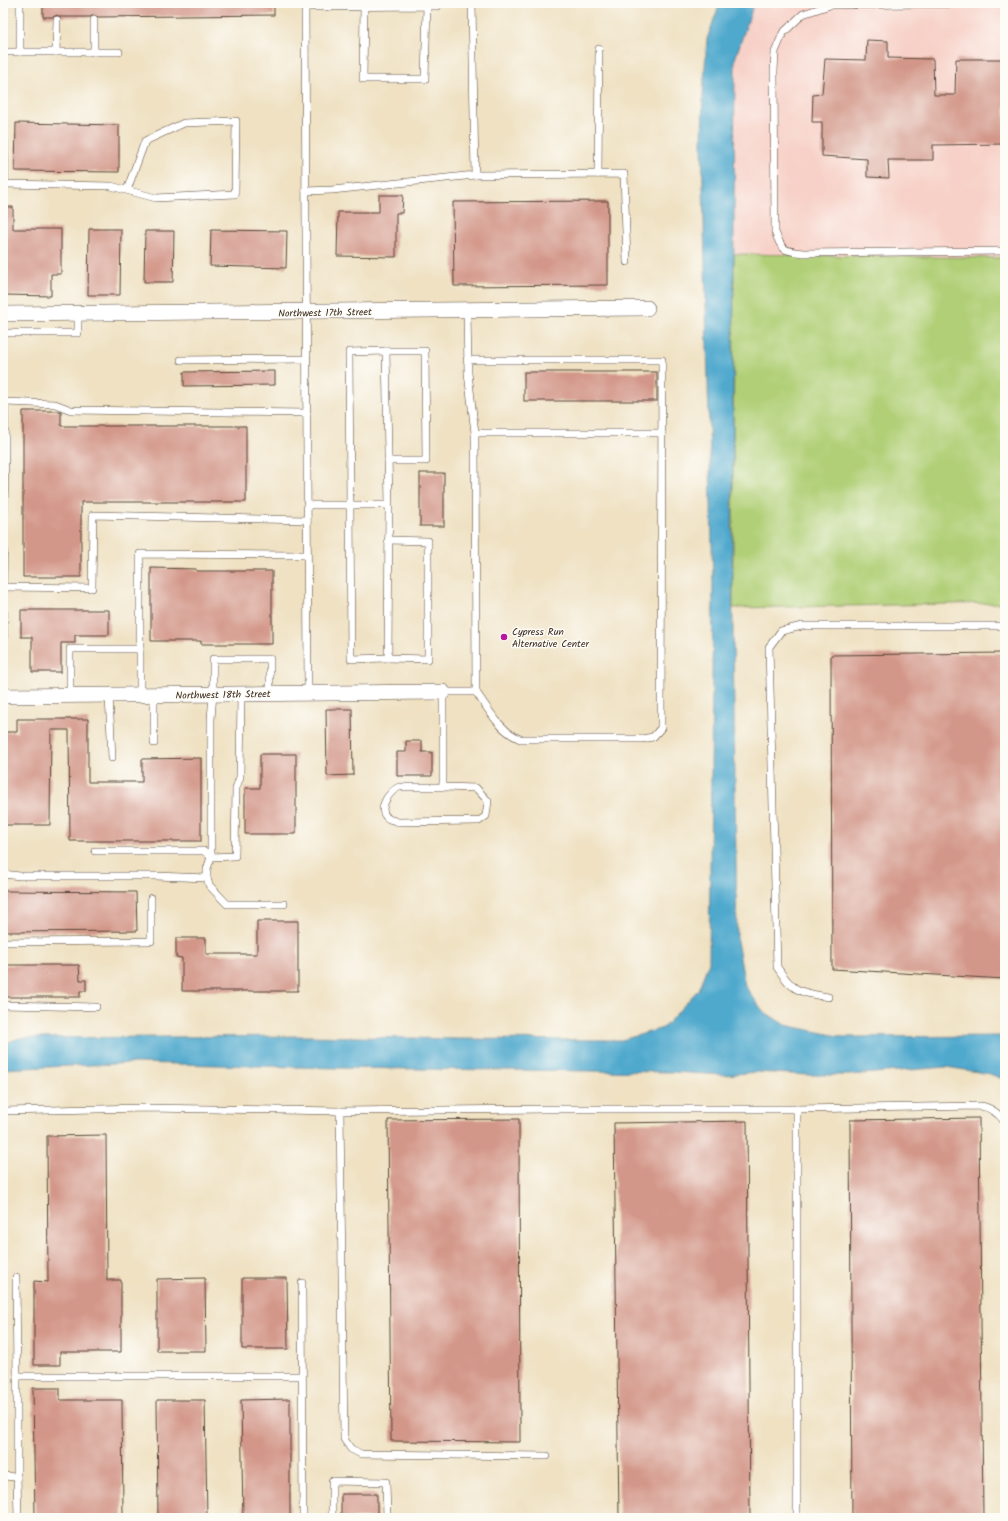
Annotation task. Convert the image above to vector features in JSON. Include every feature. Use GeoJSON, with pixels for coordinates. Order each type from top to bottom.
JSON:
{"type":"FeatureCollection","features":[{"type":"Feature","properties":{"kind":"street","name":"Northwest 17th Street"},"geometry":{"type":"LineString","coordinates":[[3,314],[647,308]]}},
{"type":"Feature","properties":{"kind":"street","name":"Northwest 18th Street"},"geometry":{"type":"LineString","coordinates":[[4,696],[443,692]]}},
{"type":"Feature","properties":{"kind":"lane"},"geometry":{"type":"LineString","coordinates":[[20,3],[20,52]]}},
{"type":"Feature","properties":{"kind":"lane"},"geometry":{"type":"LineString","coordinates":[[308,693],[305,5],[364,7],[437,6],[437,3]]}},
{"type":"Feature","properties":{"kind":"lane"},"geometry":{"type":"LineString","coordinates":[[472,3],[475,175]]}},
{"type":"Feature","properties":{"kind":"lane"},"geometry":{"type":"LineString","coordinates":[[1005,3],[830,5],[803,14],[783,34],[775,52],[774,71],[775,232],[781,246],[789,252],[803,253],[1005,251]]}},
{"type":"Feature","properties":{"kind":"lane"},"geometry":{"type":"LineString","coordinates":[[364,7],[363,79],[425,79],[426,6]]}},
{"type":"Feature","properties":{"kind":"lane"},"geometry":{"type":"LineString","coordinates":[[56,52],[57,20]]}},
{"type":"Feature","properties":{"kind":"lane"},"geometry":{"type":"LineString","coordinates":[[94,20],[94,52]]}},
{"type":"Feature","properties":{"kind":"lane"},"geometry":{"type":"LineString","coordinates":[[598,174],[599,49]]}},
{"type":"Feature","properties":{"kind":"lane"},"geometry":{"type":"LineString","coordinates":[[3,52],[119,52]]}},
{"type":"Feature","properties":{"kind":"lane"},"geometry":{"type":"LineString","coordinates":[[4,136],[4,184],[111,186],[156,198],[235,194],[236,121],[184,123],[145,141],[127,190]]}},
{"type":"Feature","properties":{"kind":"lane"},"geometry":{"type":"LineString","coordinates":[[306,191],[332,190],[475,175],[624,174],[627,262]]}},
{"type":"Feature","properties":{"kind":"lane"},"geometry":{"type":"LineString","coordinates":[[467,310],[467,360],[475,433],[476,692],[502,726],[508,732],[520,739],[642,739],[653,737],[658,734],[662,723],[662,360],[467,360]]}},
{"type":"Feature","properties":{"kind":"lane"},"geometry":{"type":"LineString","coordinates":[[3,333],[78,333],[78,314]]}},
{"type":"Feature","properties":{"kind":"lane"},"geometry":{"type":"LineString","coordinates":[[386,351],[389,505],[388,658]]}},
{"type":"Feature","properties":{"kind":"lane"},"geometry":{"type":"LineString","coordinates":[[388,461],[426,461],[425,351],[349,352],[349,505],[351,659],[428,659],[428,541],[388,540]]}},
{"type":"Feature","properties":{"kind":"lane"},"geometry":{"type":"LineString","coordinates":[[181,360],[307,360]]}},
{"type":"Feature","properties":{"kind":"lane"},"geometry":{"type":"LineString","coordinates":[[307,413],[71,410],[55,404],[4,402],[5,451],[3,587],[92,588],[93,515],[308,520]]}},
{"type":"Feature","properties":{"kind":"lane"},"geometry":{"type":"LineString","coordinates":[[475,433],[662,433]]}},
{"type":"Feature","properties":{"kind":"lane"},"geometry":{"type":"LineString","coordinates":[[307,505],[389,505]]}},
{"type":"Feature","properties":{"kind":"lane"},"geometry":{"type":"LineString","coordinates":[[154,743],[140,649],[140,554],[307,555]]}},
{"type":"Feature","properties":{"kind":"lane"},"geometry":{"type":"LineString","coordinates":[[4,614],[4,696]]}},
{"type":"Feature","properties":{"kind":"lane"},"geometry":{"type":"LineString","coordinates":[[828,997],[803,993],[787,982],[777,967],[769,647],[781,631],[802,626],[1005,626]]}},
{"type":"Feature","properties":{"kind":"lane"},"geometry":{"type":"LineString","coordinates":[[70,696],[70,649],[140,649]]}},
{"type":"Feature","properties":{"kind":"lane"},"geometry":{"type":"LineString","coordinates":[[270,694],[270,659],[213,659],[211,719],[211,857],[207,869],[207,878],[209,885],[226,904],[284,904]]}},
{"type":"Feature","properties":{"kind":"lane"},"geometry":{"type":"LineString","coordinates":[[443,787],[443,692],[476,692]]}},
{"type":"Feature","properties":{"kind":"lane"},"geometry":{"type":"LineString","coordinates":[[95,851],[204,850],[211,857],[235,856],[236,788],[240,778],[241,694]]}},
{"type":"Feature","properties":{"kind":"lane"},"geometry":{"type":"LineString","coordinates":[[109,696],[112,758]]}},
{"type":"Feature","properties":{"kind":"lane"},"geometry":{"type":"LineString","coordinates":[[399,787],[443,787],[476,788],[488,801],[486,816],[479,821],[398,822],[389,819],[386,815],[384,810],[386,799],[399,787]]}},
{"type":"Feature","properties":{"kind":"lane"},"geometry":{"type":"LineString","coordinates":[[3,874],[20,876],[156,876],[207,878]]}},
{"type":"Feature","properties":{"kind":"lane"},"geometry":{"type":"LineString","coordinates":[[3,942],[151,941],[151,898]]}},
{"type":"Feature","properties":{"kind":"lane"},"geometry":{"type":"LineString","coordinates":[[3,1005],[96,1007]]}},
{"type":"Feature","properties":{"kind":"lane"},"geometry":{"type":"LineString","coordinates":[[3,1111],[145,1108],[340,1111],[797,1109],[983,1106],[997,1113],[1005,1122]]}},
{"type":"Feature","properties":{"kind":"lane"},"geometry":{"type":"LineString","coordinates":[[797,1109],[797,1518]]}},
{"type":"Feature","properties":{"kind":"lane"},"geometry":{"type":"LineString","coordinates":[[340,1111],[344,1439],[351,1449],[361,1454],[547,1456]]}},
{"type":"Feature","properties":{"kind":"lane"},"geometry":{"type":"LineString","coordinates":[[16,1278],[18,1518]]}},
{"type":"Feature","properties":{"kind":"lane"},"geometry":{"type":"LineString","coordinates":[[302,1283],[301,1376],[303,1518]]}},
{"type":"Feature","properties":{"kind":"lane"},"geometry":{"type":"LineString","coordinates":[[17,1376],[301,1376]]}},
{"type":"Feature","properties":{"kind":"lane"},"geometry":{"type":"LineString","coordinates":[[3,1476],[17,1477]]}},
{"type":"Feature","properties":{"kind":"lane"},"geometry":{"type":"LineString","coordinates":[[332,1518],[332,1481],[386,1482],[387,1518]]}},
{"type":"Feature","properties":{"kind":"shaded area"},"geometry":{"type":"Polygon","coordinates":[[[754,3],[1005,3],[1005,258],[734,254],[735,59],[754,3]]]}},
{"type":"Feature","properties":{"kind":"green space"},"geometry":{"type":"Polygon","coordinates":[[[734,254],[1005,258],[1005,603],[733,608],[734,254]]]}},
{"type":"Feature","properties":{"kind":"water"},"geometry":{"type":"Polygon","coordinates":[[[720,3],[754,3],[735,59],[732,552],[737,941],[745,986],[763,1011],[785,1025],[843,1037],[1005,1036],[1005,1080],[990,1074],[946,1067],[850,1075],[808,1075],[756,1072],[725,1075],[672,1072],[336,1068],[135,1063],[3,1069],[3,1044],[20,1038],[309,1036],[622,1040],[663,1028],[698,990],[709,962],[713,586],[702,144],[703,94],[707,39],[720,3]]]}},
{"type":"Feature","properties":{"kind":"building"},"geometry":{"type":"Polygon","coordinates":[[[43,3],[274,3],[274,15],[98,17],[94,15],[90,17],[61,17],[57,15],[53,17],[43,17],[43,3]]]}},
{"type":"Feature","properties":{"kind":"building"},"geometry":{"type":"Polygon","coordinates":[[[867,40],[888,41],[888,58],[933,59],[934,95],[955,95],[956,59],[1005,59],[1005,144],[933,145],[933,160],[888,160],[889,178],[867,177],[867,159],[822,156],[822,122],[812,122],[813,95],[822,94],[825,59],[866,60],[867,40]]]}},
{"type":"Feature","properties":{"kind":"building"},"geometry":{"type":"Polygon","coordinates":[[[16,123],[119,125],[119,172],[15,171],[16,123]]]}},
{"type":"Feature","properties":{"kind":"building"},"geometry":{"type":"Polygon","coordinates":[[[379,195],[403,195],[402,213],[396,213],[396,257],[337,256],[338,212],[379,212],[379,195]]]}},
{"type":"Feature","properties":{"kind":"building"},"geometry":{"type":"Polygon","coordinates":[[[608,201],[608,285],[454,286],[453,202],[608,201]]]}},
{"type":"Feature","properties":{"kind":"building"},"geometry":{"type":"Polygon","coordinates":[[[3,207],[13,207],[13,229],[61,229],[61,274],[51,274],[51,296],[5,295],[6,230],[3,230],[3,207]]]}},
{"type":"Feature","properties":{"kind":"building"},"geometry":{"type":"Polygon","coordinates":[[[89,229],[121,229],[120,295],[88,295],[89,229]]]}},
{"type":"Feature","properties":{"kind":"building"},"geometry":{"type":"Polygon","coordinates":[[[211,230],[287,231],[286,268],[210,266],[211,230]]]}},
{"type":"Feature","properties":{"kind":"building"},"geometry":{"type":"Polygon","coordinates":[[[145,231],[174,231],[173,282],[144,282],[145,231]]]}},
{"type":"Feature","properties":{"kind":"building"},"geometry":{"type":"Polygon","coordinates":[[[275,371],[275,385],[184,386],[184,372],[275,371]]]}},
{"type":"Feature","properties":{"kind":"building"},"geometry":{"type":"Polygon","coordinates":[[[524,372],[657,372],[657,401],[524,401],[524,372]]]}},
{"type":"Feature","properties":{"kind":"building"},"geometry":{"type":"Polygon","coordinates":[[[23,411],[61,411],[61,426],[246,426],[246,502],[81,502],[81,577],[23,577],[23,411]]]}},
{"type":"Feature","properties":{"kind":"building"},"geometry":{"type":"Polygon","coordinates":[[[420,473],[444,473],[444,526],[420,526],[420,473]]]}},
{"type":"Feature","properties":{"kind":"building"},"geometry":{"type":"Polygon","coordinates":[[[151,568],[196,569],[196,571],[272,571],[272,644],[201,644],[201,641],[151,641],[151,568]]]}},
{"type":"Feature","properties":{"kind":"building"},"geometry":{"type":"Polygon","coordinates":[[[21,610],[109,610],[109,635],[75,635],[75,643],[61,643],[61,672],[32,672],[32,637],[21,637],[21,610]]]}},
{"type":"Feature","properties":{"kind":"building"},"geometry":{"type":"Polygon","coordinates":[[[1005,653],[1005,979],[832,969],[831,655],[1005,653]]]}},
{"type":"Feature","properties":{"kind":"building"},"geometry":{"type":"Polygon","coordinates":[[[326,709],[352,709],[353,775],[327,776],[326,709]]]}},
{"type":"Feature","properties":{"kind":"building"},"geometry":{"type":"Polygon","coordinates":[[[17,719],[88,719],[88,782],[142,782],[142,759],[201,758],[201,841],[70,841],[69,730],[51,730],[50,825],[3,825],[4,732],[17,732],[17,719]]]}},
{"type":"Feature","properties":{"kind":"building"},"geometry":{"type":"Polygon","coordinates":[[[406,741],[422,741],[422,752],[432,752],[432,776],[397,776],[397,752],[406,752],[406,741]]]}},
{"type":"Feature","properties":{"kind":"building"},"geometry":{"type":"Polygon","coordinates":[[[260,754],[296,754],[296,834],[245,834],[245,788],[260,788],[260,754]]]}},
{"type":"Feature","properties":{"kind":"building"},"geometry":{"type":"Polygon","coordinates":[[[3,891],[136,892],[137,931],[3,932],[3,891]]]}},
{"type":"Feature","properties":{"kind":"building"},"geometry":{"type":"Polygon","coordinates":[[[257,921],[298,921],[298,991],[182,991],[182,958],[176,957],[176,938],[206,938],[206,954],[257,954],[257,921]]]}},
{"type":"Feature","properties":{"kind":"building"},"geometry":{"type":"Polygon","coordinates":[[[3,965],[79,965],[80,980],[86,980],[86,991],[80,991],[80,997],[3,997],[3,965]]]}},
{"type":"Feature","properties":{"kind":"building"},"geometry":{"type":"Polygon","coordinates":[[[979,1118],[983,1518],[852,1518],[850,1120],[979,1118]]]}},
{"type":"Feature","properties":{"kind":"building"},"geometry":{"type":"Polygon","coordinates":[[[519,1119],[520,1442],[391,1441],[388,1120],[519,1119]]]}},
{"type":"Feature","properties":{"kind":"building"},"geometry":{"type":"Polygon","coordinates":[[[747,1121],[750,1518],[619,1518],[614,1123],[747,1121]]]}},
{"type":"Feature","properties":{"kind":"building"},"geometry":{"type":"Polygon","coordinates":[[[106,1135],[107,1280],[121,1280],[121,1352],[60,1352],[60,1365],[34,1365],[34,1281],[48,1282],[47,1136],[106,1135]]]}},
{"type":"Feature","properties":{"kind":"building"},"geometry":{"type":"Polygon","coordinates":[[[205,1278],[206,1351],[157,1351],[157,1279],[205,1278]]]}},
{"type":"Feature","properties":{"kind":"building"},"geometry":{"type":"Polygon","coordinates":[[[242,1278],[287,1278],[288,1349],[242,1349],[242,1278]]]}},
{"type":"Feature","properties":{"kind":"building"},"geometry":{"type":"Polygon","coordinates":[[[33,1388],[60,1388],[60,1400],[122,1400],[123,1518],[35,1518],[33,1388]]]}},
{"type":"Feature","properties":{"kind":"building"},"geometry":{"type":"Polygon","coordinates":[[[290,1399],[290,1518],[243,1518],[241,1400],[290,1399]]]}},
{"type":"Feature","properties":{"kind":"building"},"geometry":{"type":"Polygon","coordinates":[[[157,1400],[205,1400],[207,1518],[158,1518],[157,1400]]]}},
{"type":"Feature","properties":{"kind":"building"},"geometry":{"type":"Polygon","coordinates":[[[341,1494],[377,1494],[377,1518],[341,1518],[341,1494]]]}},
{"type":"Feature","properties":{"kind":"place","name":"Cypress Run Alternative Center"},"geometry":{"type":"Point","coordinates":[504,637]}}]}
